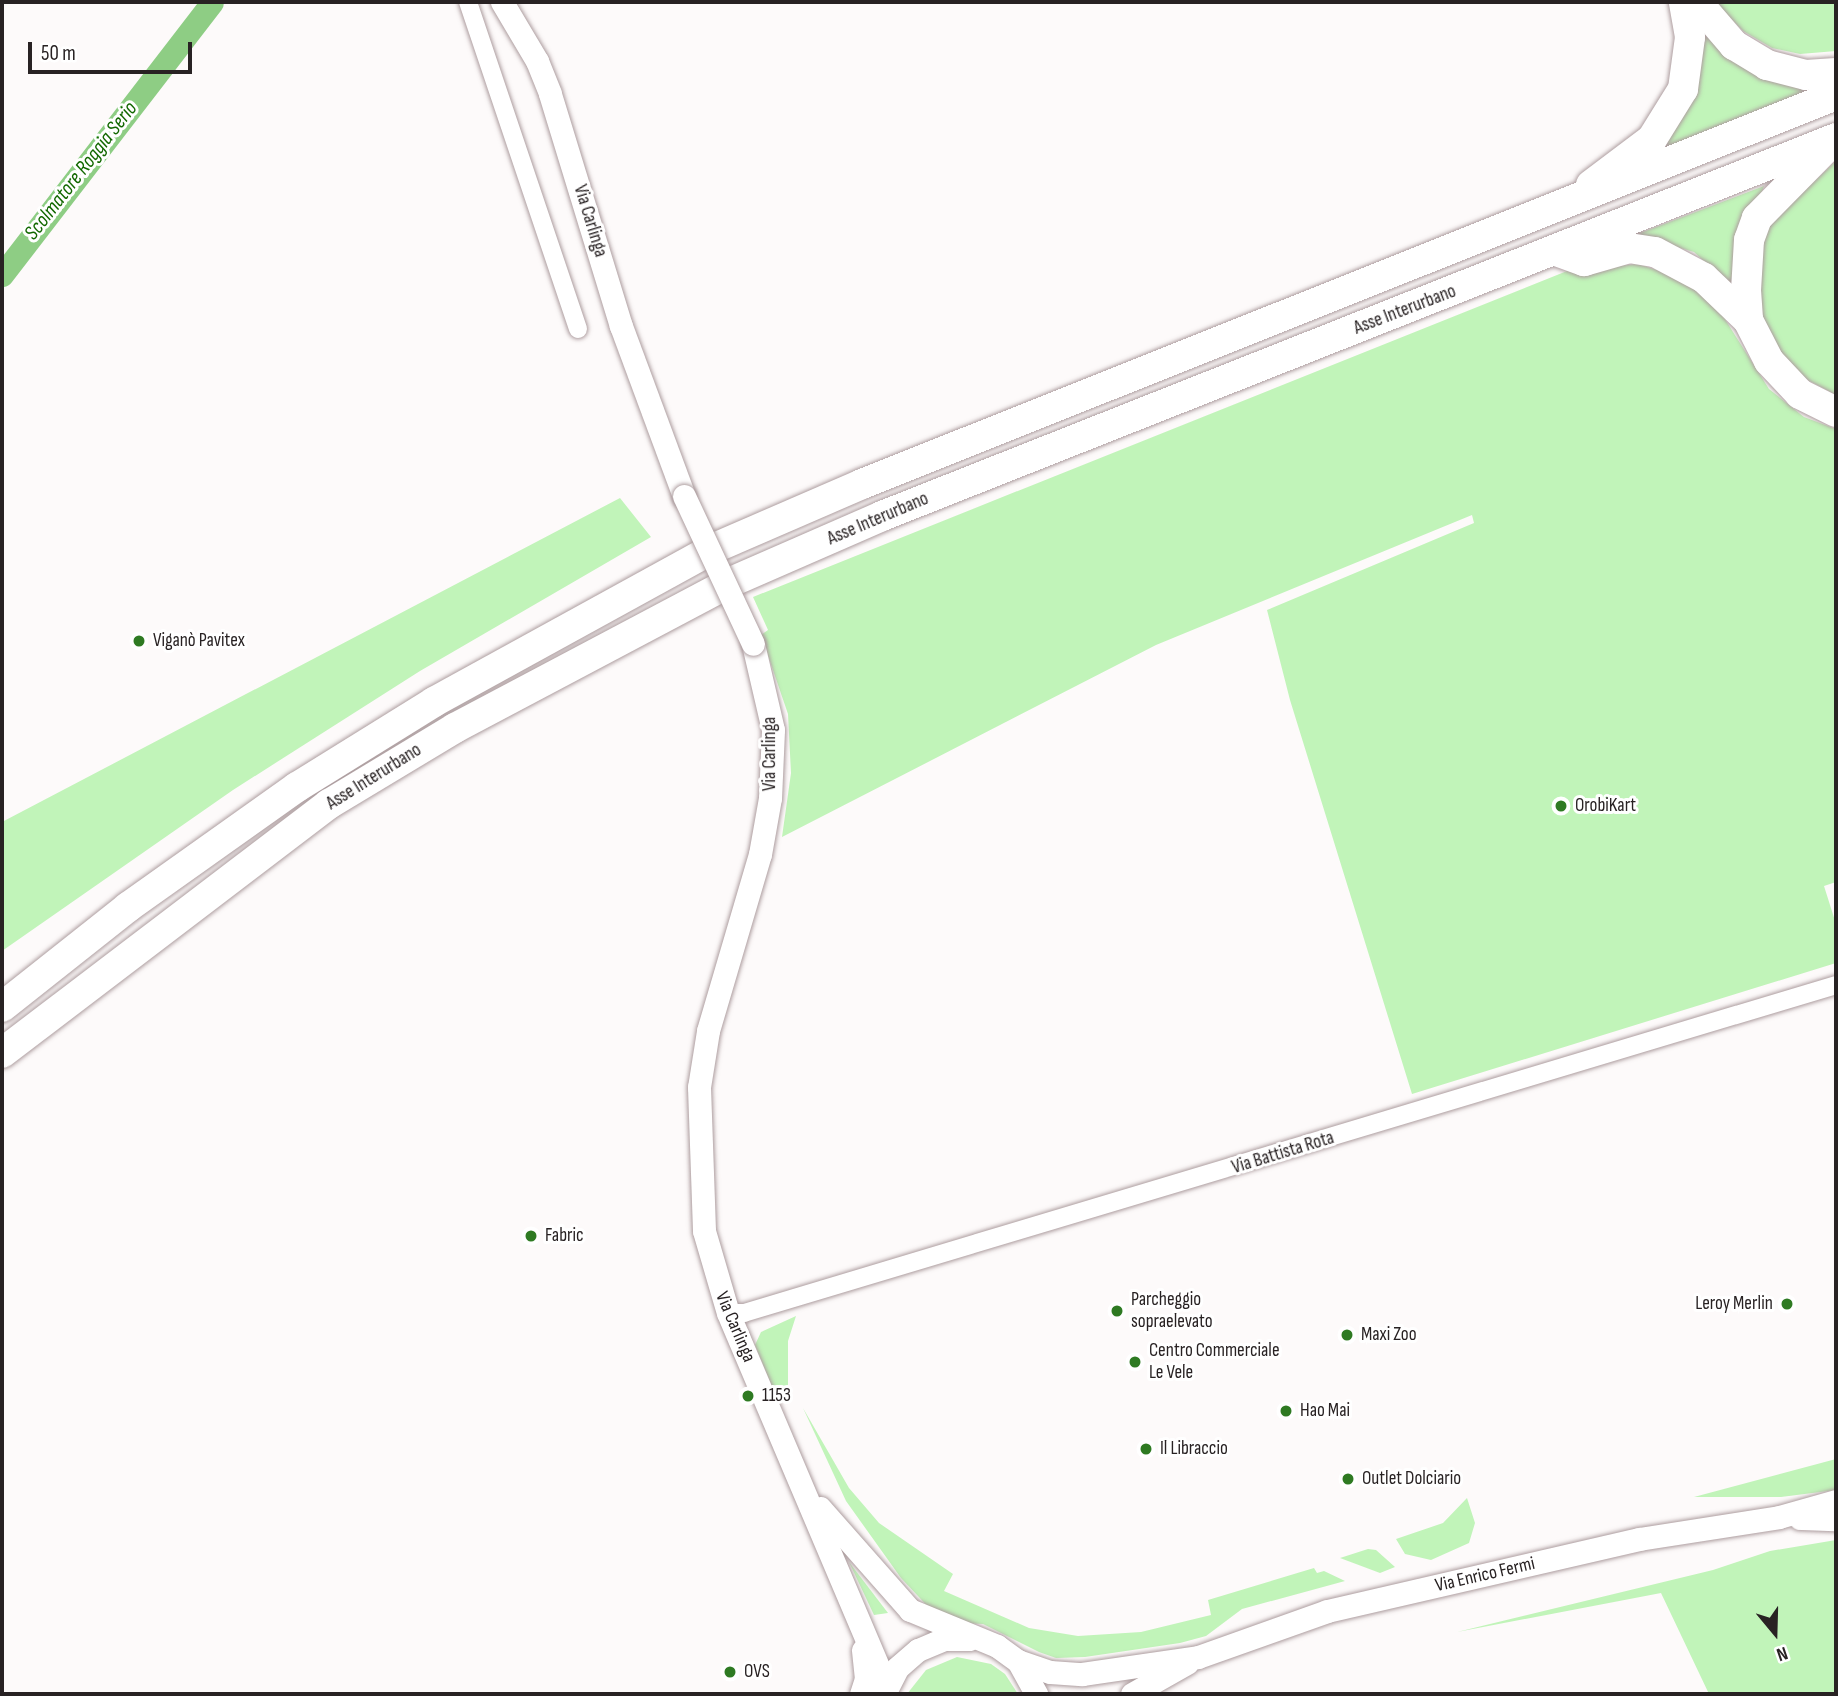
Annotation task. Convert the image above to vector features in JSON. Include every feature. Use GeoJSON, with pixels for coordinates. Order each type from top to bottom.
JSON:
{"type":"FeatureCollection","features":[{"type":"Feature","properties":{"kind":"highway"},"geometry":{"type":"LineString","coordinates":[[1566,205],[1652,139],[1683,89],[1690,37],[1684,2]]}},
{"type":"Feature","properties":{"kind":"highway"},"geometry":{"type":"LineString","coordinates":[[1698,2],[1734,45],[1758,61],[1806,75],[1836,73]]}},
{"type":"Feature","properties":{"kind":"highway","name":"Asse Interurbano"},"geometry":{"type":"LineString","coordinates":[[2,1007],[128,907],[298,787],[434,702],[712,549],[862,484],[1836,95]]}},
{"type":"Feature","properties":{"kind":"highway"},"geometry":{"type":"LineString","coordinates":[[1748,320],[1746,263],[1757,218],[1835,138]]}},
{"type":"Feature","properties":{"kind":"highway","name":"Asse Interurbano"},"geometry":{"type":"LineString","coordinates":[[2,1053],[329,804],[455,728],[731,582],[882,516],[1556,251],[1835,138]]}},
{"type":"Feature","properties":{"kind":"highway"},"geometry":{"type":"LineString","coordinates":[[1556,251],[1584,261],[1629,248],[1655,252],[1704,278],[1748,320],[1783,379],[1820,407],[1836,412]]}},
{"type":"Feature","properties":{"kind":"street"},"geometry":{"type":"LineString","coordinates":[[468,2],[578,329]]}},
{"type":"Feature","properties":{"kind":"street","name":"Via Carlinga"},"geometry":{"type":"LineString","coordinates":[[502,2],[537,61],[550,94],[626,339],[684,496],[753,644],[773,730],[770,798],[760,854],[708,1031],[699,1087],[704,1231],[728,1313],[861,1626],[876,1694]]}},
{"type":"Feature","properties":{"kind":"street","name":"Via Battista Rota"},"geometry":{"type":"LineString","coordinates":[[728,1313],[744,1313],[1836,985]]}},
{"type":"Feature","properties":{"kind":"street","name":"Via Carlinga"},"geometry":{"type":"LineString","coordinates":[[804,1488],[910,1610],[972,1638],[997,1646],[1018,1661],[1037,1694]]}},
{"type":"Feature","properties":{"kind":"street","name":"Via Enrico Fermi"},"geometry":{"type":"LineString","coordinates":[[1132,1694],[1198,1657],[1327,1611],[1639,1539],[1779,1517],[1836,1501]]}},
{"type":"Feature","properties":{"kind":"street","name":"Via Enrico Fermi"},"geometry":{"type":"LineString","coordinates":[[1779,1517],[1836,1519]]}},
{"type":"Feature","properties":{"kind":"street","name":"Via Carlinga"},"geometry":{"type":"LineString","coordinates":[[876,1694],[897,1668],[918,1650],[944,1639],[972,1638]]}},
{"type":"Feature","properties":{"kind":"street","name":"Via Enrico Fermi"},"geometry":{"type":"LineString","coordinates":[[1018,1661],[1051,1672],[1082,1674],[1198,1657]]}},
{"type":"Feature","properties":{"kind":"green space"},"geometry":{"type":"Polygon","coordinates":[[[1715,2],[1836,2],[1836,51],[1800,54],[1772,48],[1743,31],[1715,2]]]}},
{"type":"Feature","properties":{"kind":"green space"},"geometry":{"type":"Polygon","coordinates":[[[1694,16],[1829,84],[1651,156],[1671,136],[1692,99],[1694,16]]]}},
{"type":"Feature","properties":{"kind":"green space"},"geometry":{"type":"Polygon","coordinates":[[[1836,161],[1836,395],[1802,377],[1775,351],[1764,330],[1755,272],[1769,224],[1836,161]]]}},
{"type":"Feature","properties":{"kind":"green space"},"geometry":{"type":"Polygon","coordinates":[[[1764,186],[1731,286],[1694,252],[1635,235],[1764,186]]]}},
{"type":"Feature","properties":{"kind":"green space"},"geometry":{"type":"Polygon","coordinates":[[[1638,264],[1678,277],[1716,305],[1769,389],[1804,417],[1836,429],[1836,882],[1824,886],[1836,924],[1836,963],[1412,1094],[1290,700],[1267,610],[1474,523],[1472,515],[1156,645],[782,837],[791,773],[788,714],[761,635],[768,630],[753,597],[1567,271],[1638,264]]]}},
{"type":"Feature","properties":{"kind":"green space"},"geometry":{"type":"Polygon","coordinates":[[[620,498],[651,537],[420,671],[233,790],[2,951],[2,822],[620,498]]]}},
{"type":"Feature","properties":{"kind":"green space"},"geometry":{"type":"Polygon","coordinates":[[[796,1316],[788,1341],[788,1399],[779,1403],[755,1345],[761,1332],[796,1316]]]}},
{"type":"Feature","properties":{"kind":"green space"},"geometry":{"type":"Polygon","coordinates":[[[803,1408],[849,1488],[879,1523],[953,1574],[944,1591],[1029,1628],[1078,1636],[1141,1632],[1211,1615],[1208,1600],[1314,1568],[1317,1573],[1324,1571],[1345,1581],[1242,1609],[1206,1636],[1180,1643],[1085,1657],[1056,1658],[983,1624],[962,1623],[933,1612],[901,1578],[846,1501],[803,1408]]]}},
{"type":"Feature","properties":{"kind":"green space"},"geometry":{"type":"Polygon","coordinates":[[[1836,1459],[1836,1490],[1781,1497],[1694,1497],[1836,1459]]]}},
{"type":"Feature","properties":{"kind":"green space"},"geometry":{"type":"Polygon","coordinates":[[[1467,1498],[1475,1523],[1469,1543],[1431,1560],[1405,1554],[1396,1539],[1443,1523],[1467,1498]]]}},
{"type":"Feature","properties":{"kind":"green space"},"geometry":{"type":"Polygon","coordinates":[[[1836,1540],[1836,1694],[1709,1694],[1661,1593],[1457,1632],[1713,1570],[1770,1551],[1836,1540]]]}},
{"type":"Feature","properties":{"kind":"green space"},"geometry":{"type":"Polygon","coordinates":[[[1368,1549],[1376,1550],[1395,1567],[1380,1573],[1340,1558],[1368,1549]]]}},
{"type":"Feature","properties":{"kind":"green space"},"geometry":{"type":"Polygon","coordinates":[[[849,1562],[888,1613],[874,1615],[849,1562]]]}},
{"type":"Feature","properties":{"kind":"green space"},"geometry":{"type":"Polygon","coordinates":[[[957,1657],[991,1664],[1005,1674],[1018,1694],[907,1694],[926,1670],[957,1657]]]}},
{"type":"Feature","properties":{"kind":"waterway","name":"Scolmatore Roggia Serio"},"geometry":{"type":"LineString","coordinates":[[2,275],[212,2]]}},
{"type":"Feature","properties":{"kind":"place","name":"Viganò Pavitex"},"geometry":{"type":"Point","coordinates":[139,641]}},
{"type":"Feature","properties":{"kind":"place","name":"OrobiKart"},"geometry":{"type":"Point","coordinates":[1561,806]}},
{"type":"Feature","properties":{"kind":"place","name":"Fabric"},"geometry":{"type":"Point","coordinates":[531,1236]}},
{"type":"Feature","properties":{"kind":"place","name":"Leroy Merlin"},"geometry":{"type":"Point","coordinates":[1787,1304]}},
{"type":"Feature","properties":{"kind":"place","name":"Parcheggio sopraelevato"},"geometry":{"type":"Point","coordinates":[1117,1311]}},
{"type":"Feature","properties":{"kind":"place","name":"Maxi Zoo"},"geometry":{"type":"Point","coordinates":[1347,1335]}},
{"type":"Feature","properties":{"kind":"place","name":"Centro Commerciale Le Vele"},"geometry":{"type":"Point","coordinates":[1135,1362]}},
{"type":"Feature","properties":{"kind":"place","name":"1153"},"geometry":{"type":"Point","coordinates":[748,1396]}},
{"type":"Feature","properties":{"kind":"place","name":"Hao Mai"},"geometry":{"type":"Point","coordinates":[1286,1411]}},
{"type":"Feature","properties":{"kind":"place","name":"Il Libraccio"},"geometry":{"type":"Point","coordinates":[1146,1449]}},
{"type":"Feature","properties":{"kind":"place","name":"Outlet Dolciario"},"geometry":{"type":"Point","coordinates":[1348,1479]}},
{"type":"Feature","properties":{"kind":"place","name":"OVS"},"geometry":{"type":"Point","coordinates":[730,1672]}}]}
